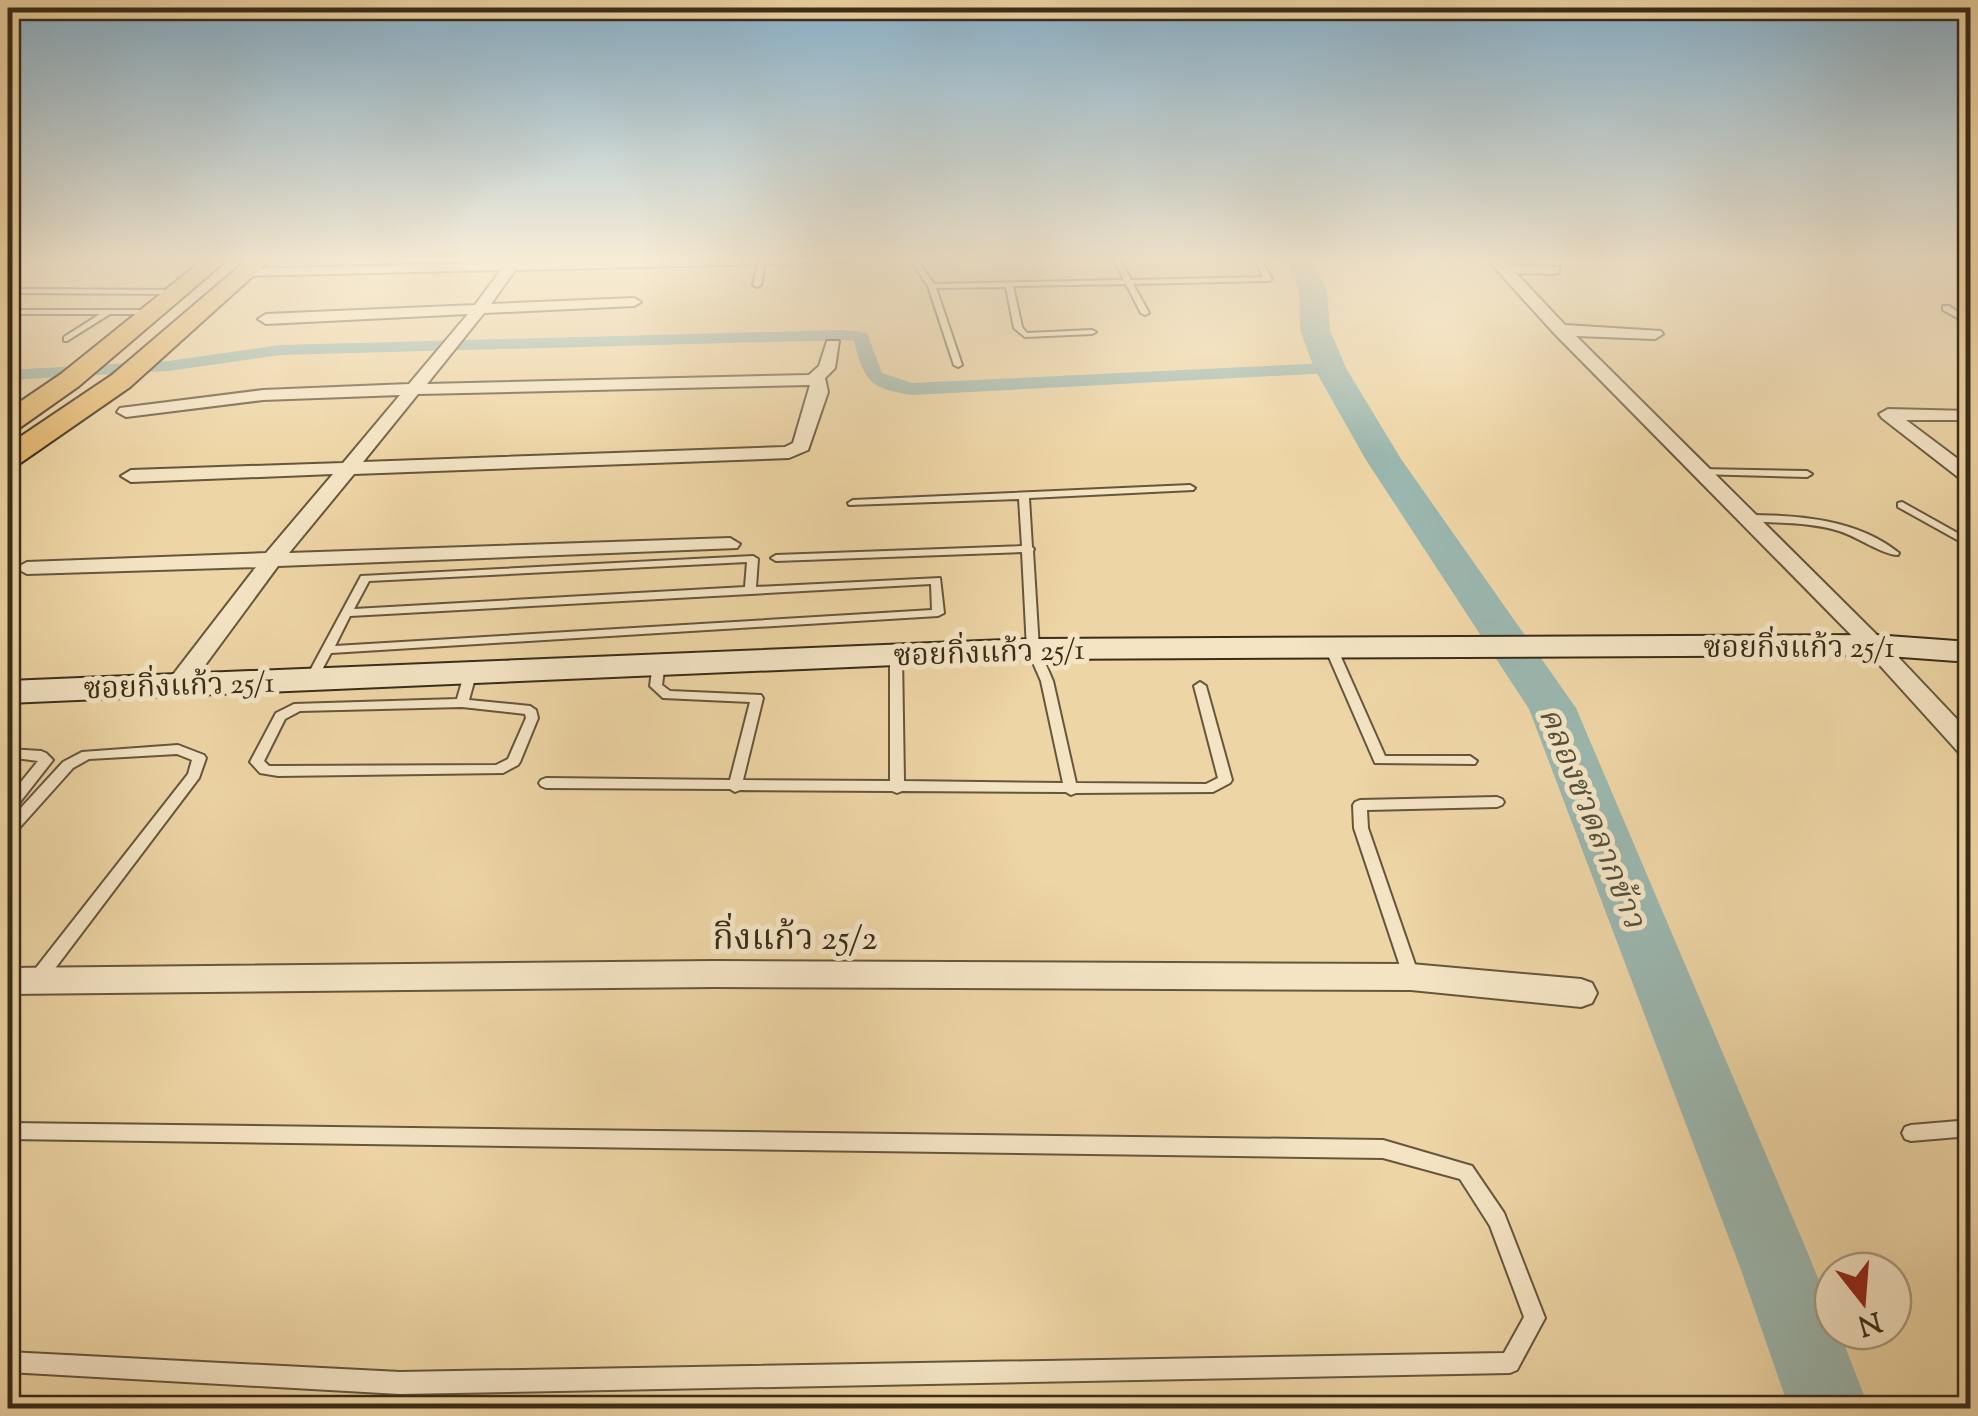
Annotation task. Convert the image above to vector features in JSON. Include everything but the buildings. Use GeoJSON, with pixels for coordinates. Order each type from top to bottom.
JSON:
{"type":"FeatureCollection","features":[{"type":"Feature","properties":{"kind":"main road"},"geometry":{"type":"LineString","coordinates":[[8,423],[70,380],[138,324]]}},
{"type":"Feature","properties":{"kind":"main road"},"geometry":{"type":"LineString","coordinates":[[8,458],[121,381],[187,324]]}},
{"type":"Feature","properties":{"kind":"street"},"geometry":{"type":"LineString","coordinates":[[176,686],[271,561],[467,324]]}},
{"type":"Feature","properties":{"kind":"street"},"geometry":{"type":"LineString","coordinates":[[1553,324],[1874,645],[1970,749]]}},
{"type":"Feature","properties":{"kind":"street"},"geometry":{"type":"LineString","coordinates":[[1557,328],[1588,334],[1655,334]]}},
{"type":"Feature","properties":{"kind":"street"},"geometry":{"type":"LineString","coordinates":[[126,412],[264,395],[815,378],[827,368],[834,344]]}},
{"type":"Feature","properties":{"kind":"street"},"geometry":{"type":"LineString","coordinates":[[131,476],[789,452],[801,446],[818,392],[815,378]]}},
{"type":"Feature","properties":{"kind":"street"},"geometry":{"type":"LineString","coordinates":[[1965,415],[1888,414],[1970,477]]}},
{"type":"Feature","properties":{"kind":"street"},"geometry":{"type":"LineString","coordinates":[[28,568],[730,544]]}},
{"type":"Feature","properties":{"kind":"street","name":"ซอยกิ่งแก้ว 25/1"},"geometry":{"type":"LineString","coordinates":[[8,692],[176,686],[319,665],[466,687],[659,664],[1033,649],[1874,645],[1970,652]]}},
{"type":"Feature","properties":{"kind":"street","name":"กิ่งแก้ว 25/2"},"geometry":{"type":"LineString","coordinates":[[22,980],[714,974],[1411,977],[1581,993]]}},
{"type":"Feature","properties":{"kind":"lane"},"geometry":{"type":"LineString","coordinates":[[67,339],[90,324]]}},
{"type":"Feature","properties":{"kind":"lane"},"geometry":{"type":"LineString","coordinates":[[945,324],[958,365]]}},
{"type":"Feature","properties":{"kind":"lane"},"geometry":{"type":"LineString","coordinates":[[1017,324],[1025,335],[1092,332]]}},
{"type":"Feature","properties":{"kind":"lane"},"geometry":{"type":"LineString","coordinates":[[1700,472],[1806,474]]}},
{"type":"Feature","properties":{"kind":"lane"},"geometry":{"type":"LineString","coordinates":[[853,503],[1190,488]]}},
{"type":"Feature","properties":{"kind":"lane"},"geometry":{"type":"LineString","coordinates":[[1024,495],[1033,649],[1047,681],[1072,790]]}},
{"type":"Feature","properties":{"kind":"lane"},"geometry":{"type":"LineString","coordinates":[[1902,504],[1970,544]]}},
{"type":"Feature","properties":{"kind":"lane"},"geometry":{"type":"LineString","coordinates":[[1746,518],[1808,519],[1834,524],[1867,536],[1894,553]]}},
{"type":"Feature","properties":{"kind":"lane"},"geometry":{"type":"LineString","coordinates":[[776,558],[1029,549]]}},
{"type":"Feature","properties":{"kind":"lane"},"geometry":{"type":"LineString","coordinates":[[319,665],[365,578],[753,560],[750,591]]}},
{"type":"Feature","properties":{"kind":"lane"},"geometry":{"type":"LineString","coordinates":[[319,665],[938,614],[936,580],[346,613]]}},
{"type":"Feature","properties":{"kind":"lane"},"geometry":{"type":"LineString","coordinates":[[1331,648],[1380,760],[1470,761]]}},
{"type":"Feature","properties":{"kind":"lane"},"geometry":{"type":"LineString","coordinates":[[896,655],[897,788]]}},
{"type":"Feature","properties":{"kind":"lane"},"geometry":{"type":"LineString","coordinates":[[659,664],[656,686],[666,694],[757,698],[735,786]]}},
{"type":"Feature","properties":{"kind":"lane"},"geometry":{"type":"LineString","coordinates":[[546,783],[1182,792],[1220,787],[1225,780],[1200,686]]}},
{"type":"Feature","properties":{"kind":"lane"},"geometry":{"type":"LineString","coordinates":[[466,687],[530,710],[532,718],[513,762],[498,770],[278,771],[265,770],[258,762],[280,716],[298,707],[466,687]]}},
{"type":"Feature","properties":{"kind":"lane"},"geometry":{"type":"LineString","coordinates":[[1948,725],[1970,726]]}},
{"type":"Feature","properties":{"kind":"lane"},"geometry":{"type":"LineString","coordinates":[[8,831],[68,765],[87,755],[178,749],[199,758],[194,775],[22,980]]}},
{"type":"Feature","properties":{"kind":"lane"},"geometry":{"type":"LineString","coordinates":[[8,754],[41,756],[46,760],[8,807]]}},
{"type":"Feature","properties":{"kind":"lane"},"geometry":{"type":"LineString","coordinates":[[1411,977],[1358,809],[1368,804],[1497,802]]}},
{"type":"Feature","properties":{"kind":"lane"},"geometry":{"type":"LineString","coordinates":[[1912,1133],[1970,1128]]}},
{"type":"Feature","properties":{"kind":"lane"},"geometry":{"type":"LineString","coordinates":[[8,1131],[1383,1149],[1466,1172],[1497,1220],[1534,1318],[1510,1363],[400,1383],[8,1362]]}},
{"type":"Feature","properties":{"kind":"waterway","name":"คลองชวดลากข้าว"},"geometry":{"type":"LineString","coordinates":[[1315,324],[1330,368],[1384,460],[1552,708],[1778,1270],[1829,1408]]}},
{"type":"Feature","properties":{"kind":"waterway"},"geometry":{"type":"LineString","coordinates":[[8,375],[168,366],[280,350],[843,335],[861,337],[871,370],[879,381],[912,389],[1330,368]]}}]}
